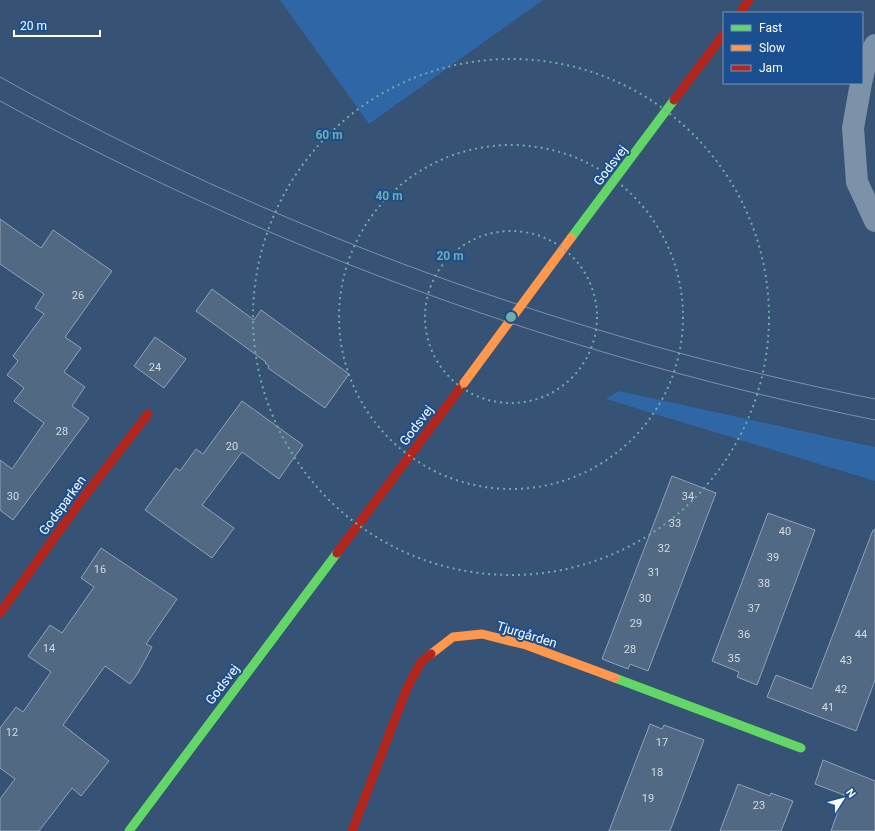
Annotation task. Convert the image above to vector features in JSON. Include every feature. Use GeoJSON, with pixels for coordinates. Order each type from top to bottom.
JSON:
{"type":"FeatureCollection","features":[{"type":"Feature","properties":{"kind":"street"},"geometry":{"type":"LineString","coordinates":[[741,12],[749,0]]}},
{"type":"Feature","properties":{"kind":"street","name":"Godsvej"},"geometry":{"type":"LineString","coordinates":[[129,831],[723,35]]}},
{"type":"Feature","properties":{"kind":"street"},"geometry":{"type":"LineString","coordinates":[[863,75],[865,66],[875,45]]}},
{"type":"Feature","properties":{"kind":"street"},"geometry":{"type":"LineString","coordinates":[[861,84],[853,128],[857,182],[875,221]]}},
{"type":"Feature","properties":{"kind":"street","name":"Godsparken"},"geometry":{"type":"LineString","coordinates":[[0,613],[80,502],[148,414]]}},
{"type":"Feature","properties":{"kind":"street","name":"Tjurgården"},"geometry":{"type":"LineString","coordinates":[[352,831],[407,688],[421,662],[453,637],[482,634],[526,645],[802,748]]}},
{"type":"Feature","properties":{"kind":"shaded area"},"geometry":{"type":"Polygon","coordinates":[[[280,0],[543,0],[369,124],[280,0]]]}},
{"type":"Feature","properties":{"kind":"shaded area"},"geometry":{"type":"Polygon","coordinates":[[[619,391],[875,447],[875,481],[606,399],[619,391]]]}},
{"type":"Feature","properties":{"kind":"building"},"geometry":{"type":"Polygon","coordinates":[[[0,219],[41,248],[53,230],[112,271],[65,337],[81,348],[64,372],[85,387],[72,406],[89,418],[13,520],[0,510],[0,460],[12,469],[44,423],[14,401],[24,388],[7,375],[18,361],[13,356],[44,314],[35,308],[44,294],[0,264],[0,219]]]}},
{"type":"Feature","properties":{"kind":"building"},"geometry":{"type":"Polygon","coordinates":[[[212,289],[254,320],[261,310],[349,374],[325,408],[268,368],[269,366],[265,363],[266,362],[196,311],[212,289]]]}},
{"type":"Feature","properties":{"kind":"building"},"geometry":{"type":"Polygon","coordinates":[[[155,337],[186,359],[164,388],[134,366],[155,337]]]}},
{"type":"Feature","properties":{"kind":"building"},"geometry":{"type":"Polygon","coordinates":[[[242,401],[303,445],[279,479],[242,452],[202,505],[234,528],[212,558],[145,510],[176,468],[180,471],[196,449],[203,454],[242,401]]]}},
{"type":"Feature","properties":{"kind":"building"},"geometry":{"type":"Polygon","coordinates":[[[672,476],[716,493],[648,671],[630,664],[628,669],[602,659],[672,476]]]}},
{"type":"Feature","properties":{"kind":"building"},"geometry":{"type":"Polygon","coordinates":[[[768,513],[815,530],[757,685],[737,677],[739,672],[712,661],[768,513]]]}},
{"type":"Feature","properties":{"kind":"building"},"geometry":{"type":"Polygon","coordinates":[[[873,530],[875,530],[875,680],[856,731],[767,697],[776,675],[812,689],[873,530]]]}},
{"type":"Feature","properties":{"kind":"building"},"geometry":{"type":"Polygon","coordinates":[[[101,548],[177,599],[146,644],[152,647],[138,673],[130,684],[105,666],[63,725],[109,761],[81,796],[72,788],[39,831],[0,831],[0,799],[15,779],[0,768],[0,728],[16,707],[23,712],[51,672],[28,656],[50,625],[62,633],[94,587],[81,578],[101,548]]]}},
{"type":"Feature","properties":{"kind":"building"},"geometry":{"type":"Polygon","coordinates":[[[650,724],[662,729],[664,725],[704,740],[670,831],[609,831],[650,724]]]}},
{"type":"Feature","properties":{"kind":"building"},"geometry":{"type":"Polygon","coordinates":[[[823,760],[875,781],[875,831],[831,831],[844,795],[815,784],[823,760]]]}},
{"type":"Feature","properties":{"kind":"building"},"geometry":{"type":"Polygon","coordinates":[[[738,784],[770,796],[771,793],[793,801],[781,831],[720,831],[738,784]]]}},
{"type":"Feature","properties":{"kind":"tram line"},"geometry":{"type":"LineString","coordinates":[[0,77],[103,132],[209,183],[316,230],[425,272],[536,310],[648,344],[761,374],[875,399]]}},
{"type":"Feature","properties":{"kind":"tram line"},"geometry":{"type":"LineString","coordinates":[[0,101],[104,155],[210,206],[317,252],[426,294],[536,331],[647,365],[760,394],[875,420]]}},
{"type":"Feature","properties":{"kind":"traffic: fast"},"geometry":{"type":"LineString","coordinates":[[571,238],[674,100]]}},
{"type":"Feature","properties":{"kind":"traffic: fast"},"geometry":{"type":"LineString","coordinates":[[129,831],[337,553]]}},
{"type":"Feature","properties":{"kind":"traffic: fast"},"geometry":{"type":"LineString","coordinates":[[615,678],[801,748]]}},
{"type":"Feature","properties":{"kind":"traffic: slow"},"geometry":{"type":"LineString","coordinates":[[464,383],[571,238]]}},
{"type":"Feature","properties":{"kind":"traffic: slow"},"geometry":{"type":"LineString","coordinates":[[431,654],[453,637],[482,634],[526,645],[615,678]]}},
{"type":"Feature","properties":{"kind":"traffic: jam"},"geometry":{"type":"LineString","coordinates":[[741,12],[749,0]]}},
{"type":"Feature","properties":{"kind":"traffic: jam"},"geometry":{"type":"LineString","coordinates":[[674,100],[723,35]]}},
{"type":"Feature","properties":{"kind":"traffic: jam"},"geometry":{"type":"LineString","coordinates":[[337,553],[464,383]]}},
{"type":"Feature","properties":{"kind":"traffic: jam"},"geometry":{"type":"LineString","coordinates":[[0,613],[80,502],[148,414]]}},
{"type":"Feature","properties":{"kind":"traffic: jam"},"geometry":{"type":"LineString","coordinates":[[352,831],[407,688],[421,662],[431,654]]}}]}
